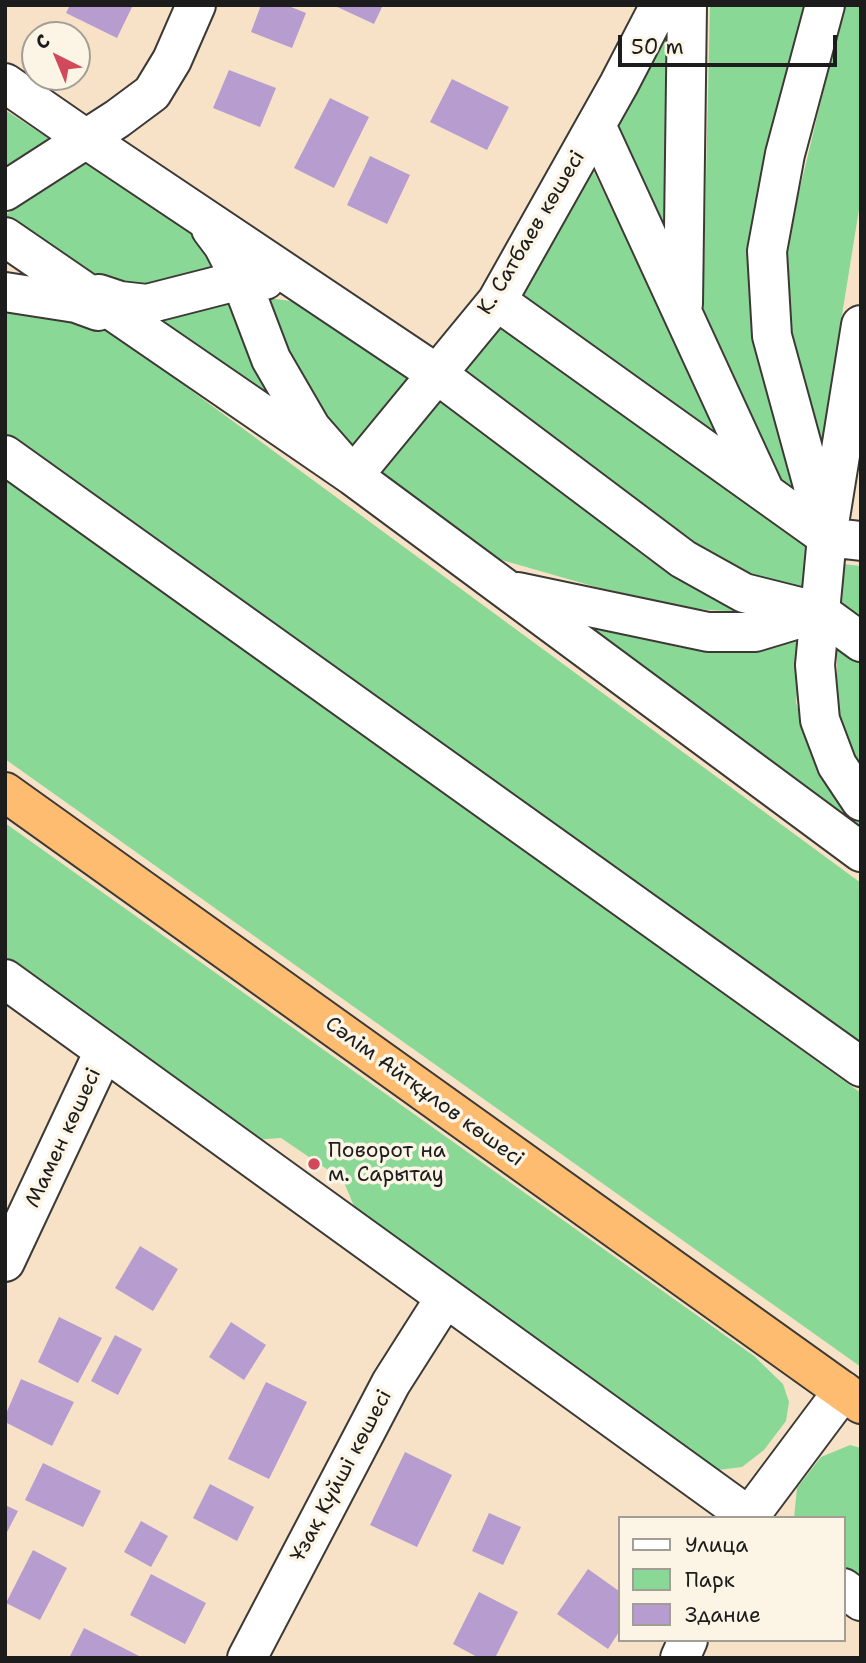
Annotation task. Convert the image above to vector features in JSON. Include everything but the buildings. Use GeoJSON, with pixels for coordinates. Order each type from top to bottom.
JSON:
{"type":"FeatureCollection","features":[{"type":"Feature","properties":{"kind":"highway","name":"Сәлім Айтқұлов көшесі"},"geometry":{"type":"LineString","coordinates":[[5,792],[852,1397]]}},
{"type":"Feature","properties":{"kind":"street"},"geometry":{"type":"LineString","coordinates":[[5,191],[117,119],[152,93],[172,60],[196,5]]}},
{"type":"Feature","properties":{"kind":"street","name":"К. Сатбаев көшесі"},"geometry":{"type":"LineString","coordinates":[[354,476],[496,301],[596,125],[660,5]]}},
{"type":"Feature","properties":{"kind":"street"},"geometry":{"type":"LineString","coordinates":[[682,313],[687,5]]}},
{"type":"Feature","properties":{"kind":"street"},"geometry":{"type":"LineString","coordinates":[[825,5],[786,153],[767,251],[772,336],[844,539]]}},
{"type":"Feature","properties":{"kind":"street"},"geometry":{"type":"LineString","coordinates":[[5,83],[437,374],[683,559],[744,593],[820,612],[861,642]]}},
{"type":"Feature","properties":{"kind":"street"},"geometry":{"type":"LineString","coordinates":[[596,125],[765,492]]}},
{"type":"Feature","properties":{"kind":"street"},"geometry":{"type":"LineString","coordinates":[[199,215],[223,245],[242,280],[271,359],[311,428],[354,476]]}},
{"type":"Feature","properties":{"kind":"street"},"geometry":{"type":"LineString","coordinates":[[5,237],[354,476],[861,852]]}},
{"type":"Feature","properties":{"kind":"street"},"geometry":{"type":"LineString","coordinates":[[80,288],[120,302],[147,304],[242,280],[277,281],[314,292]]}},
{"type":"Feature","properties":{"kind":"street"},"geometry":{"type":"LineString","coordinates":[[5,292],[76,303],[129,322]]}},
{"type":"Feature","properties":{"kind":"street"},"geometry":{"type":"LineString","coordinates":[[496,301],[765,492],[844,539]]}},
{"type":"Feature","properties":{"kind":"street"},"geometry":{"type":"LineString","coordinates":[[861,325],[844,539],[820,612],[815,665],[820,720],[837,765],[861,802]]}},
{"type":"Feature","properties":{"kind":"street"},"geometry":{"type":"LineString","coordinates":[[5,455],[861,1067]]}},
{"type":"Feature","properties":{"kind":"street"},"geometry":{"type":"LineString","coordinates":[[507,590],[708,632],[755,632],[820,612]]}},
{"type":"Feature","properties":{"kind":"street"},"geometry":{"type":"LineString","coordinates":[[5,979],[748,1516]]}},
{"type":"Feature","properties":{"kind":"street","name":"Мамен көшесі"},"geometry":{"type":"LineString","coordinates":[[5,1262],[104,1051]]}},
{"type":"Feature","properties":{"kind":"street","name":"Ұзақ Күйші көшесі"},"geometry":{"type":"LineString","coordinates":[[247,1658],[391,1382],[445,1298]]}},
{"type":"Feature","properties":{"kind":"street"},"geometry":{"type":"LineString","coordinates":[[750,1516],[852,1397]]}},
{"type":"Feature","properties":{"kind":"street"},"geometry":{"type":"LineString","coordinates":[[845,1589],[861,1601]]}},
{"type":"Feature","properties":{"kind":"street"},"geometry":{"type":"LineString","coordinates":[[680,1658],[687,1642]]}},
{"type":"Feature","properties":{"kind":"green space"},"geometry":{"type":"Polygon","coordinates":[[[710,5],[806,5],[751,237],[750,299],[806,504],[780,487],[703,310],[710,5]]]}},
{"type":"Feature","properties":{"kind":"green space"},"geometry":{"type":"Polygon","coordinates":[[[844,5],[861,5],[861,197],[819,458],[786,305],[788,238],[844,5]]]}},
{"type":"Feature","properties":{"kind":"green space"},"geometry":{"type":"Polygon","coordinates":[[[672,19],[665,241],[615,129],[672,19]]]}},
{"type":"Feature","properties":{"kind":"green space"},"geometry":{"type":"Polygon","coordinates":[[[5,110],[53,141],[5,175],[5,110]]]}},
{"type":"Feature","properties":{"kind":"green space"},"geometry":{"type":"Polygon","coordinates":[[[87,163],[187,229],[207,250],[215,269],[132,290],[100,279],[5,217],[87,163]]]}},
{"type":"Feature","properties":{"kind":"green space"},"geometry":{"type":"Polygon","coordinates":[[[590,164],[730,451],[520,294],[590,164]]]}},
{"type":"Feature","properties":{"kind":"green space"},"geometry":{"type":"Polygon","coordinates":[[[268,298],[298,302],[410,379],[348,453],[302,386],[268,298]]]}},
{"type":"Feature","properties":{"kind":"green space"},"geometry":{"type":"Polygon","coordinates":[[[229,299],[287,414],[154,319],[229,299]]]}},
{"type":"Feature","properties":{"kind":"green space"},"geometry":{"type":"Polygon","coordinates":[[[5,308],[98,322],[861,883],[861,1047],[5,437],[5,308]]]}},
{"type":"Feature","properties":{"kind":"green space"},"geometry":{"type":"Polygon","coordinates":[[[504,324],[812,546],[806,590],[759,580],[686,539],[463,372],[504,324]]]}},
{"type":"Feature","properties":{"kind":"green space"},"geometry":{"type":"Polygon","coordinates":[[[441,397],[648,559],[706,594],[758,613],[694,609],[596,587],[498,559],[377,479],[441,397]]]}},
{"type":"Feature","properties":{"kind":"green space"},"geometry":{"type":"Polygon","coordinates":[[[5,476],[861,1093],[861,1367],[5,759],[5,476]]]}},
{"type":"Feature","properties":{"kind":"green space"},"geometry":{"type":"Polygon","coordinates":[[[843,564],[861,566],[861,619],[842,606],[843,564]]]}},
{"type":"Feature","properties":{"kind":"green space"},"geometry":{"type":"Polygon","coordinates":[[[574,618],[682,648],[744,649],[803,630],[796,703],[815,753],[861,822],[861,834],[574,618]]]}},
{"type":"Feature","properties":{"kind":"green space"},"geometry":{"type":"Polygon","coordinates":[[[837,645],[861,662],[861,770],[855,762],[837,716],[837,645]]]}},
{"type":"Feature","properties":{"kind":"green space"},"geometry":{"type":"Polygon","coordinates":[[[5,823],[754,1356],[783,1384],[789,1402],[786,1421],[764,1450],[742,1467],[718,1470],[694,1460],[359,1218],[343,1180],[281,1138],[251,1140],[5,965],[5,823]]]}},
{"type":"Feature","properties":{"kind":"green space"},"geometry":{"type":"Polygon","coordinates":[[[850,1445],[861,1448],[861,1579],[845,1567],[845,1516],[794,1516],[797,1488],[821,1457],[850,1445]]]}},
{"type":"Feature","properties":{"kind":"place","name":"Поворот на м. Сарытау"},"geometry":{"type":"Point","coordinates":[314,1164]}}]}
